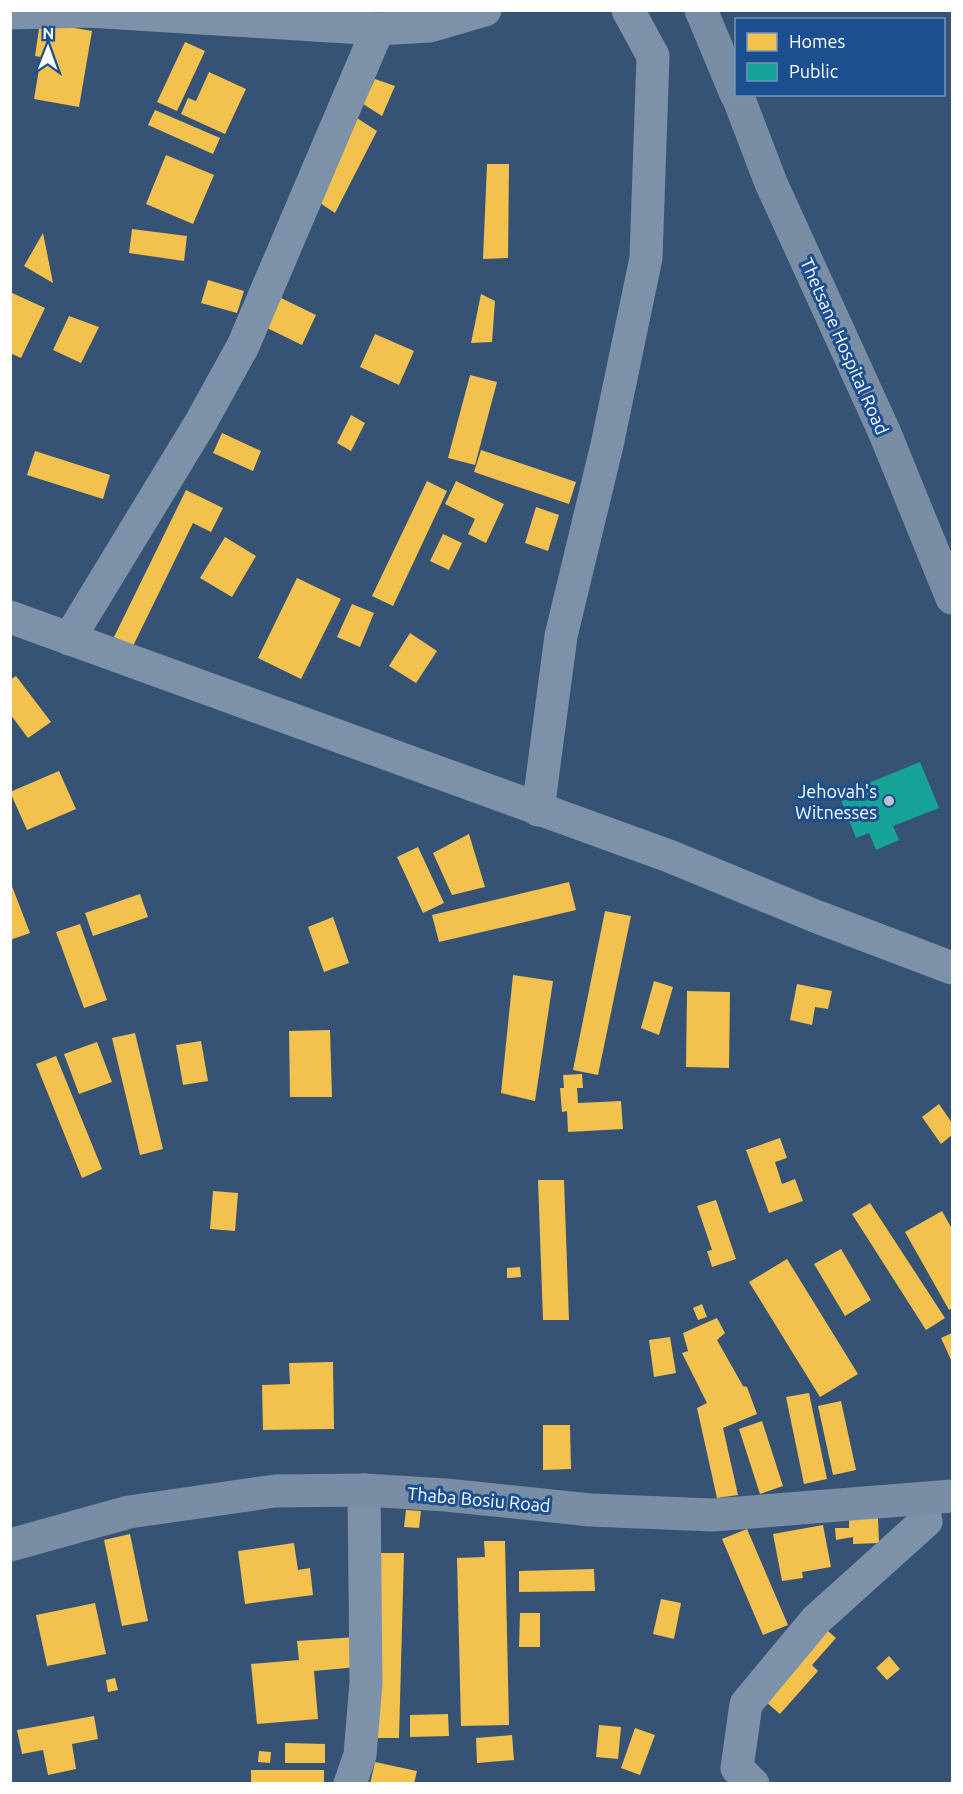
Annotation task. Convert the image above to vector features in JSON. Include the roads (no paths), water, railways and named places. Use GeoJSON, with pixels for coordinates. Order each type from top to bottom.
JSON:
{"type":"FeatureCollection","features":[{"type":"Feature","properties":{"kind":"street"},"geometry":{"type":"LineString","coordinates":[[10,13],[88,11],[247,16],[378,29],[430,26],[485,10]]}},
{"type":"Feature","properties":{"kind":"street"},"geometry":{"type":"LineString","coordinates":[[538,810],[561,636],[608,446],[646,258],[653,57],[628,10]]}},
{"type":"Feature","properties":{"kind":"street","name":"Thetsane Hospital Road"},"geometry":{"type":"LineString","coordinates":[[702,10],[735,89]]}},
{"type":"Feature","properties":{"kind":"street"},"geometry":{"type":"LineString","coordinates":[[69,639],[201,422],[243,346],[378,29]]}},
{"type":"Feature","properties":{"kind":"street","name":"Thetsane Hospital Road"},"geometry":{"type":"LineString","coordinates":[[738,96],[771,183],[885,431],[952,598]]}},
{"type":"Feature","properties":{"kind":"street"},"geometry":{"type":"LineString","coordinates":[[10,617],[669,856],[815,916],[952,968]]}},
{"type":"Feature","properties":{"kind":"street"},"geometry":{"type":"LineString","coordinates":[[350,1784],[360,1755],[365,1692],[364,1490]]}},
{"type":"Feature","properties":{"kind":"street","name":"Thaba Bosiu Road"},"geometry":{"type":"LineString","coordinates":[[10,1545],[129,1512],[275,1491],[364,1490],[446,1495],[590,1510],[713,1515],[937,1498]]}},
{"type":"Feature","properties":{"kind":"street"},"geometry":{"type":"LineString","coordinates":[[741,1778],[746,1704],[816,1620],[926,1521],[937,1498]]}},
{"type":"Feature","properties":{"kind":"place","name":"Jehovah's Witnesses"},"geometry":{"type":"Point","coordinates":[889,801]}}]}
